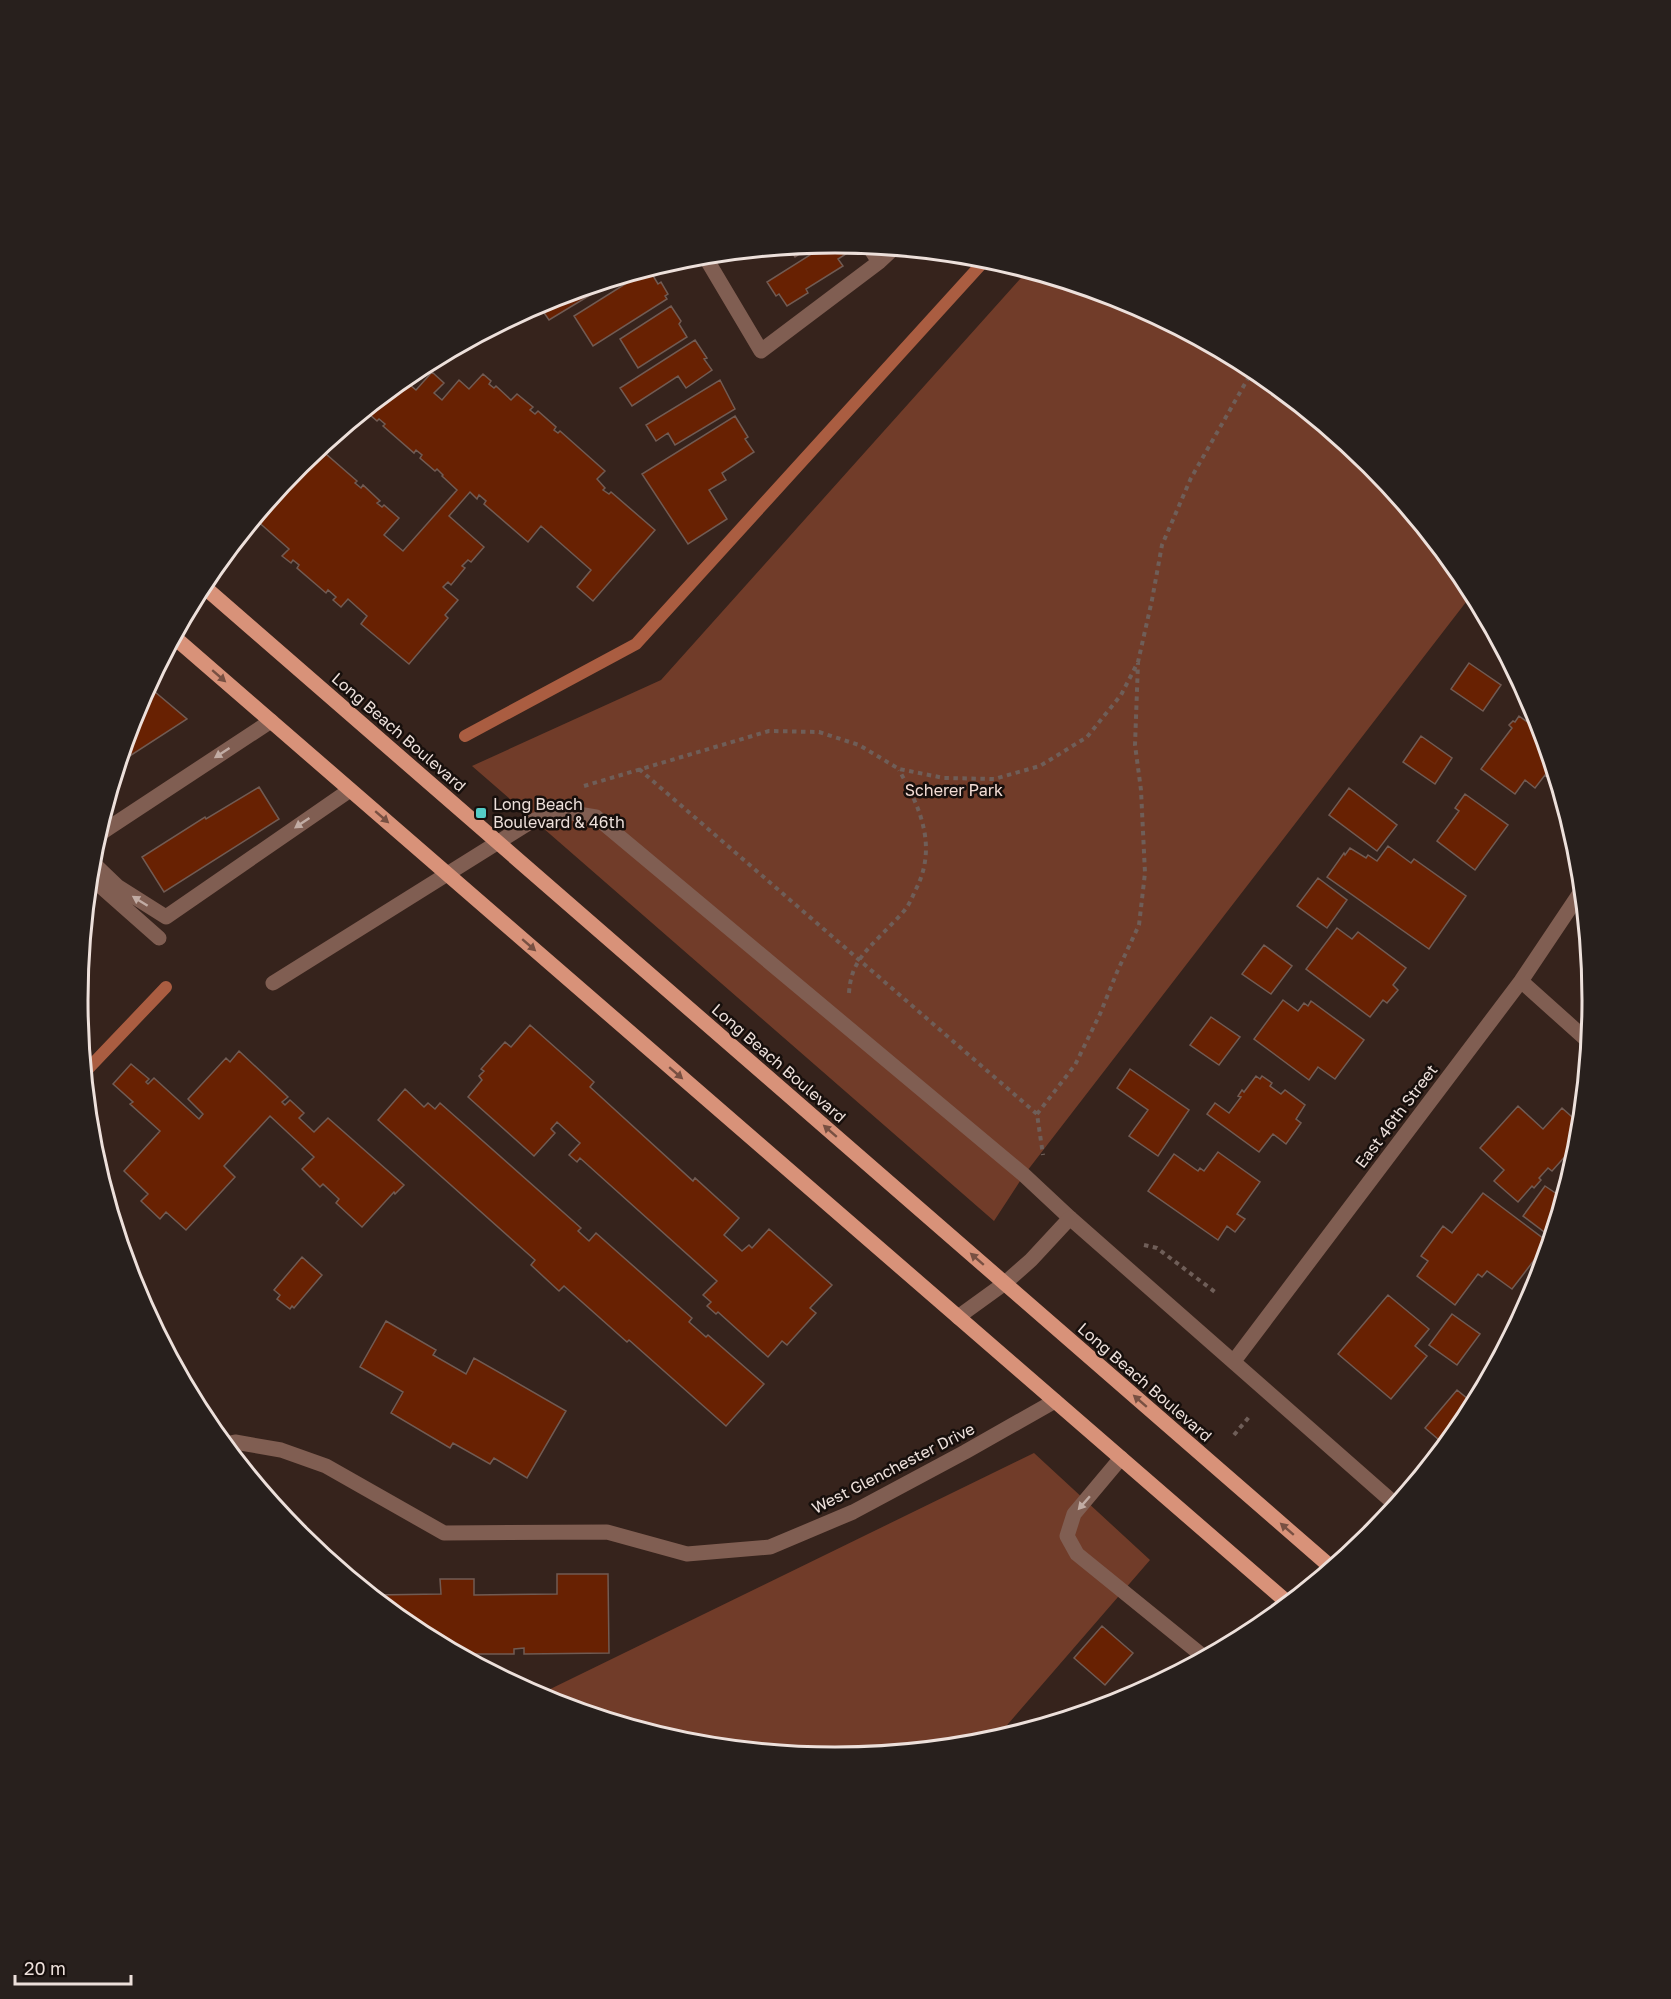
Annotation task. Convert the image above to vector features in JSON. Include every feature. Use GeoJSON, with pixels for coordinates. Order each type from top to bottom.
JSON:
{"type":"FeatureCollection","features":[{"type":"Feature","properties":{"kind":"main road","name":"Long Beach Boulevard"},"geometry":{"type":"LineString","coordinates":[[210,592],[1326,1563]]}},
{"type":"Feature","properties":{"kind":"main road"},"geometry":{"type":"LineString","coordinates":[[180,642],[1282,1598]]}},
{"type":"Feature","properties":{"kind":"street"},"geometry":{"type":"LineString","coordinates":[[874,254],[879,262]]}},
{"type":"Feature","properties":{"kind":"street"},"geometry":{"type":"LineString","coordinates":[[709,264],[761,351],[887,254]]}},
{"type":"Feature","properties":{"kind":"street"},"geometry":{"type":"LineString","coordinates":[[109,828],[271,721]]}},
{"type":"Feature","properties":{"kind":"street"},"geometry":{"type":"LineString","coordinates":[[100,869],[117,886],[166,917],[350,790]]}},
{"type":"Feature","properties":{"kind":"street"},"geometry":{"type":"LineString","coordinates":[[273,983],[532,821],[560,811],[596,817],[1024,1175],[1390,1500]]}},
{"type":"Feature","properties":{"kind":"street"},"geometry":{"type":"LineString","coordinates":[[98,884],[159,938]]}},
{"type":"Feature","properties":{"kind":"street","name":"East 46th Street"},"geometry":{"type":"LineString","coordinates":[[1234,1361],[1521,981],[1576,900]]}},
{"type":"Feature","properties":{"kind":"street"},"geometry":{"type":"LineString","coordinates":[[1521,981],[1581,1035]]}},
{"type":"Feature","properties":{"kind":"street"},"geometry":{"type":"LineString","coordinates":[[958,1317],[1005,1283],[1031,1260],[1070,1218]]}},
{"type":"Feature","properties":{"kind":"street","name":"West Glenchester Drive"},"geometry":{"type":"LineString","coordinates":[[234,1442],[281,1450],[326,1466],[444,1533],[607,1532],[687,1554],[770,1547],[853,1512],[1055,1401]]}},
{"type":"Feature","properties":{"kind":"street"},"geometry":{"type":"LineString","coordinates":[[1121,1458],[1074,1514],[1067,1536],[1077,1554],[1198,1652]]}},
{"type":"Feature","properties":{"kind":"path"},"geometry":{"type":"LineString","coordinates":[[1037,1114],[1075,1065],[1139,925],[1145,873],[1141,789],[1135,745],[1138,662],[1162,545],[1191,478],[1249,377]]}},
{"type":"Feature","properties":{"kind":"path"},"geometry":{"type":"LineString","coordinates":[[583,786],[769,731],[819,732],[859,745],[899,769],[945,778],[994,779],[1040,766],[1087,737],[1120,695],[1138,662]]}},
{"type":"Feature","properties":{"kind":"path"},"geometry":{"type":"LineString","coordinates":[[639,768],[1037,1114],[1043,1157]]}},
{"type":"Feature","properties":{"kind":"path"},"geometry":{"type":"LineString","coordinates":[[849,996],[850,976],[859,958],[906,909],[923,876],[927,850],[923,825],[916,800],[899,769]]}},
{"type":"Feature","properties":{"kind":"path"},"geometry":{"type":"LineString","coordinates":[[1136,1244],[1157,1248],[1215,1292]]}},
{"type":"Feature","properties":{"kind":"path"},"geometry":{"type":"LineString","coordinates":[[1234,1434],[1249,1417]]}},
{"type":"Feature","properties":{"kind":"green space","name":"Scherer Park"},"geometry":{"type":"Polygon","coordinates":[[[1022,276],[1076,292],[1121,309],[1166,330],[1251,378],[1328,438],[1364,471],[1428,545],[1467,601],[1024,1175],[994,1221],[472,766],[661,680],[1022,276]]]}},
{"type":"Feature","properties":{"kind":"green space"},"geometry":{"type":"Polygon","coordinates":[[[1034,1453],[1150,1560],[1006,1726],[981,1732],[884,1745],[836,1747],[787,1745],[738,1740],[642,1721],[549,1690],[1034,1453]]]}},
{"type":"Feature","properties":{"kind":"building"},"geometry":{"type":"Polygon","coordinates":[[[812,253],[847,253],[838,259],[843,266],[806,289],[808,293],[787,306],[779,294],[776,296],[767,282],[812,253]]]}},
{"type":"Feature","properties":{"kind":"building"},"geometry":{"type":"Polygon","coordinates":[[[653,276],[658,284],[661,282],[668,294],[665,296],[667,299],[593,346],[574,316],[628,282],[642,278],[653,276]]]}},
{"type":"Feature","properties":{"kind":"building"},"geometry":{"type":"Polygon","coordinates":[[[595,292],[549,320],[544,312],[595,292]]]}},
{"type":"Feature","properties":{"kind":"building"},"geometry":{"type":"Polygon","coordinates":[[[671,306],[681,321],[679,324],[687,337],[638,368],[620,339],[671,306]]]}},
{"type":"Feature","properties":{"kind":"building"},"geometry":{"type":"Polygon","coordinates":[[[695,340],[712,370],[686,388],[678,376],[632,406],[620,388],[695,340]]]}},
{"type":"Feature","properties":{"kind":"building"},"geometry":{"type":"Polygon","coordinates":[[[432,372],[444,383],[434,393],[442,400],[459,380],[469,389],[483,374],[491,381],[489,384],[494,388],[496,386],[511,400],[517,394],[533,407],[530,410],[535,414],[538,411],[556,427],[554,430],[558,433],[560,431],[605,471],[597,479],[605,488],[603,490],[609,494],[611,492],[655,530],[593,601],[577,587],[591,570],[541,526],[528,542],[484,504],[486,501],[479,495],[477,499],[470,492],[449,516],[484,547],[471,562],[468,560],[462,566],[465,568],[451,585],[448,582],[443,587],[458,600],[445,615],[448,618],[409,664],[361,624],[367,616],[348,599],[341,607],[333,600],[336,597],[328,590],[326,593],[297,568],[299,565],[293,560],[291,563],[282,556],[289,549],[260,524],[307,471],[326,454],[357,481],[355,483],[361,488],[363,485],[380,501],[377,503],[382,507],[384,505],[399,518],[384,535],[403,551],[457,490],[437,469],[435,471],[420,458],[422,455],[416,450],[414,453],[383,426],[385,424],[371,415],[410,385],[416,390],[432,372]]]}},
{"type":"Feature","properties":{"kind":"building"},"geometry":{"type":"Polygon","coordinates":[[[720,380],[735,409],[675,445],[668,433],[656,441],[646,425],[720,380]]]}},
{"type":"Feature","properties":{"kind":"building"},"geometry":{"type":"Polygon","coordinates":[[[735,416],[748,437],[745,439],[754,452],[722,473],[726,480],[709,490],[727,519],[688,544],[642,474],[735,416]]]}},
{"type":"Feature","properties":{"kind":"building"},"geometry":{"type":"Polygon","coordinates":[[[1469,663],[1501,685],[1483,711],[1451,689],[1469,663]]]}},
{"type":"Feature","properties":{"kind":"building"},"geometry":{"type":"Polygon","coordinates":[[[155,692],[187,719],[129,757],[155,692]]]}},
{"type":"Feature","properties":{"kind":"building"},"geometry":{"type":"Polygon","coordinates":[[[1519,716],[1530,724],[1549,778],[1545,775],[1535,788],[1525,780],[1515,794],[1481,769],[1512,728],[1509,725],[1519,716]]]}},
{"type":"Feature","properties":{"kind":"building"},"geometry":{"type":"Polygon","coordinates":[[[1421,736],[1452,758],[1435,784],[1403,762],[1421,736]]]}},
{"type":"Feature","properties":{"kind":"building"},"geometry":{"type":"Polygon","coordinates":[[[259,787],[279,819],[164,892],[142,857],[205,817],[206,819],[259,787]]]}},
{"type":"Feature","properties":{"kind":"building"},"geometry":{"type":"Polygon","coordinates":[[[1349,788],[1397,825],[1377,851],[1329,815],[1349,788]]]}},
{"type":"Feature","properties":{"kind":"building"},"geometry":{"type":"Polygon","coordinates":[[[1465,794],[1508,825],[1475,870],[1437,841],[1459,811],[1455,808],[1465,794]]]}},
{"type":"Feature","properties":{"kind":"building"},"geometry":{"type":"Polygon","coordinates":[[[1388,846],[1411,863],[1414,859],[1466,896],[1429,949],[1327,877],[1350,848],[1366,858],[1368,855],[1377,861],[1388,846]]]}},
{"type":"Feature","properties":{"kind":"building"},"geometry":{"type":"Polygon","coordinates":[[[1318,878],[1347,900],[1327,928],[1297,906],[1318,878]]]}},
{"type":"Feature","properties":{"kind":"building"},"geometry":{"type":"Polygon","coordinates":[[[1337,928],[1352,939],[1358,932],[1406,968],[1393,985],[1398,990],[1387,1003],[1383,1000],[1370,1017],[1306,969],[1337,928]]]}},
{"type":"Feature","properties":{"kind":"building"},"geometry":{"type":"Polygon","coordinates":[[[1264,945],[1292,966],[1271,994],[1242,974],[1264,945]]]}},
{"type":"Feature","properties":{"kind":"building"},"geometry":{"type":"Polygon","coordinates":[[[1283,1000],[1298,1011],[1304,1003],[1308,1006],[1311,1001],[1364,1040],[1335,1079],[1318,1067],[1309,1080],[1254,1039],[1283,1000]]]}},
{"type":"Feature","properties":{"kind":"building"},"geometry":{"type":"Polygon","coordinates":[[[1211,1017],[1240,1037],[1219,1065],[1190,1045],[1211,1017]]]}},
{"type":"Feature","properties":{"kind":"building"},"geometry":{"type":"Polygon","coordinates":[[[530,1025],[594,1082],[590,1087],[693,1181],[695,1178],[739,1218],[724,1235],[742,1251],[749,1245],[752,1248],[769,1229],[832,1285],[810,1308],[816,1313],[787,1345],[782,1341],[768,1357],[718,1312],[716,1314],[707,1306],[711,1302],[703,1295],[717,1281],[580,1158],[577,1162],[569,1155],[580,1143],[557,1122],[551,1129],[555,1133],[534,1156],[468,1097],[482,1080],[479,1076],[484,1071],[481,1069],[505,1042],[511,1047],[530,1025]]]}},
{"type":"Feature","properties":{"kind":"building"},"geometry":{"type":"Polygon","coordinates":[[[239,1051],[288,1097],[282,1102],[285,1105],[290,1100],[304,1113],[299,1118],[314,1132],[328,1118],[404,1185],[395,1194],[394,1192],[362,1227],[336,1203],[339,1199],[323,1184],[320,1187],[302,1169],[314,1157],[270,1116],[224,1166],[235,1177],[186,1230],[166,1212],[160,1219],[141,1201],[148,1194],[124,1171],[160,1131],[130,1104],[133,1102],[113,1084],[131,1064],[149,1079],[146,1082],[148,1084],[154,1078],[199,1119],[203,1114],[188,1099],[226,1058],[230,1062],[239,1051]]]}},
{"type":"Feature","properties":{"kind":"building"},"geometry":{"type":"Polygon","coordinates":[[[1130,1069],[1189,1110],[1158,1156],[1129,1136],[1148,1110],[1117,1088],[1130,1069]]]}},
{"type":"Feature","properties":{"kind":"building"},"geometry":{"type":"Polygon","coordinates":[[[1256,1076],[1260,1079],[1262,1076],[1281,1094],[1285,1090],[1305,1105],[1296,1119],[1301,1123],[1286,1144],[1273,1134],[1259,1152],[1207,1114],[1215,1103],[1229,1113],[1241,1097],[1238,1096],[1242,1090],[1244,1092],[1256,1076]]]}},
{"type":"Feature","properties":{"kind":"building"},"geometry":{"type":"Polygon","coordinates":[[[405,1089],[424,1107],[428,1103],[435,1109],[440,1103],[581,1228],[578,1231],[589,1241],[596,1233],[692,1318],[689,1322],[706,1337],[708,1335],[764,1384],[726,1426],[564,1286],[559,1291],[531,1265],[535,1260],[378,1120],[405,1089]]]}},
{"type":"Feature","properties":{"kind":"building"},"geometry":{"type":"Polygon","coordinates":[[[1518,1106],[1543,1129],[1562,1108],[1573,1117],[1565,1156],[1552,1171],[1548,1168],[1534,1188],[1532,1186],[1518,1202],[1494,1181],[1504,1170],[1480,1148],[1518,1106]]]}},
{"type":"Feature","properties":{"kind":"building"},"geometry":{"type":"Polygon","coordinates":[[[1218,1152],[1260,1182],[1237,1214],[1245,1219],[1235,1232],[1227,1226],[1218,1240],[1148,1191],[1174,1154],[1198,1171],[1200,1168],[1204,1171],[1218,1152]]]}},
{"type":"Feature","properties":{"kind":"building"},"geometry":{"type":"Polygon","coordinates":[[[1545,1186],[1557,1194],[1545,1233],[1523,1216],[1545,1186]]]}},
{"type":"Feature","properties":{"kind":"building"},"geometry":{"type":"Polygon","coordinates":[[[1483,1193],[1543,1239],[1537,1257],[1512,1289],[1487,1271],[1482,1277],[1478,1274],[1455,1305],[1417,1276],[1428,1261],[1421,1256],[1443,1226],[1452,1233],[1483,1193]]]}},
{"type":"Feature","properties":{"kind":"building"},"geometry":{"type":"Polygon","coordinates":[[[302,1257],[322,1275],[294,1308],[292,1306],[290,1309],[277,1299],[280,1295],[274,1290],[302,1257]]]}},
{"type":"Feature","properties":{"kind":"building"},"geometry":{"type":"Polygon","coordinates":[[[1388,1295],[1429,1329],[1415,1346],[1427,1356],[1391,1399],[1338,1354],[1388,1295]]]}},
{"type":"Feature","properties":{"kind":"building"},"geometry":{"type":"Polygon","coordinates":[[[1452,1314],[1480,1334],[1457,1365],[1429,1345],[1452,1314]]]}},
{"type":"Feature","properties":{"kind":"building"},"geometry":{"type":"Polygon","coordinates":[[[386,1321],[436,1350],[433,1355],[466,1374],[474,1358],[566,1411],[527,1478],[494,1458],[490,1464],[453,1443],[450,1448],[391,1413],[403,1392],[360,1367],[386,1321]]]}},
{"type":"Feature","properties":{"kind":"building"},"geometry":{"type":"Polygon","coordinates":[[[1457,1390],[1467,1398],[1439,1440],[1425,1428],[1457,1390]]]}},
{"type":"Feature","properties":{"kind":"building"},"geometry":{"type":"Polygon","coordinates":[[[557,1574],[608,1574],[609,1653],[524,1654],[524,1648],[514,1649],[514,1654],[477,1654],[420,1621],[385,1595],[441,1594],[440,1579],[474,1579],[474,1595],[557,1594],[557,1574]]]}},
{"type":"Feature","properties":{"kind":"building"},"geometry":{"type":"Polygon","coordinates":[[[1102,1626],[1133,1653],[1105,1685],[1074,1658],[1102,1626]]]}},
{"type":"Feature","properties":{"kind":"waterway"},"geometry":{"type":"LineString","coordinates":[[465,736],[636,644],[979,267]]}},
{"type":"Feature","properties":{"kind":"waterway"},"geometry":{"type":"LineString","coordinates":[[92,1065],[166,987]]}},
{"type":"Feature","properties":{"kind":"place","name":"Long Beach Boulevard & 46th"},"geometry":{"type":"Point","coordinates":[481,813]}}]}
